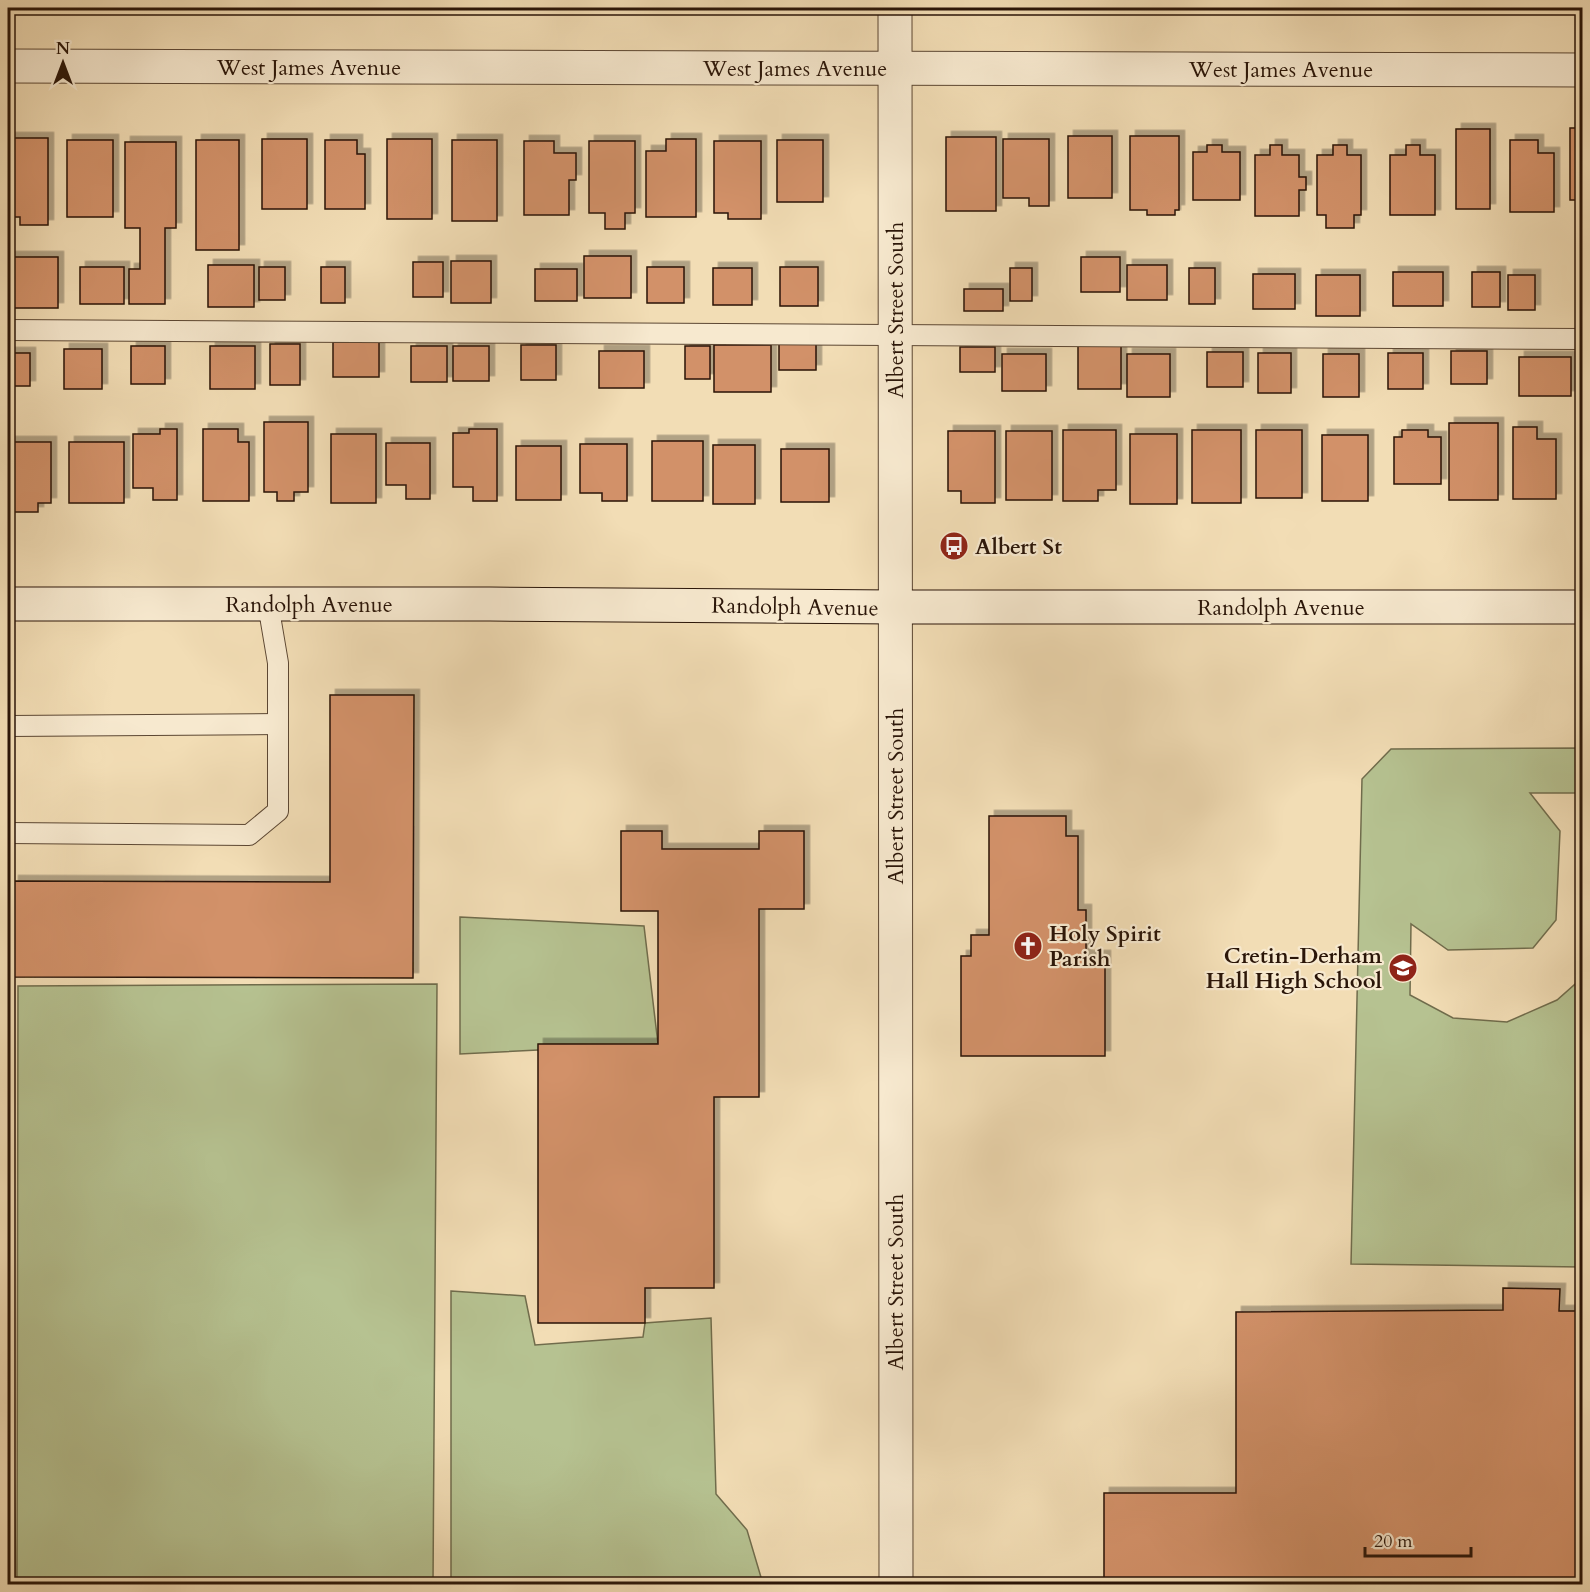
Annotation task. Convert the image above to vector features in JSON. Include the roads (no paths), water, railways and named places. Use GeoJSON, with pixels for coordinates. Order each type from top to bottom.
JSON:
{"type":"FeatureCollection","features":[{"type":"Feature","properties":{"kind":"street","name":"Albert Street South"},"geometry":{"type":"LineString","coordinates":[[895,8],[896,1584]]}},
{"type":"Feature","properties":{"kind":"street","name":"West James Avenue"},"geometry":{"type":"LineString","coordinates":[[8,66],[1582,70]]}},
{"type":"Feature","properties":{"kind":"street","name":"Randolph Avenue"},"geometry":{"type":"LineString","coordinates":[[8,604],[1582,607]]}},
{"type":"Feature","properties":{"kind":"lane"},"geometry":{"type":"LineString","coordinates":[[8,330],[1582,339]]}},
{"type":"Feature","properties":{"kind":"lane"},"geometry":{"type":"LineString","coordinates":[[8,832],[249,835],[278,811],[278,663],[268,604]]}},
{"type":"Feature","properties":{"kind":"lane"},"geometry":{"type":"LineString","coordinates":[[8,726],[278,724]]}},
{"type":"Feature","properties":{"kind":"place","name":"Albert St"},"geometry":{"type":"Point","coordinates":[954,546]}},
{"type":"Feature","properties":{"kind":"place","name":"Holy Spirit Parish"},"geometry":{"type":"Point","coordinates":[1028,946]}},
{"type":"Feature","properties":{"kind":"place","name":"Cretin-Derham Hall High School"},"geometry":{"type":"Point","coordinates":[1403,968]}}]}
